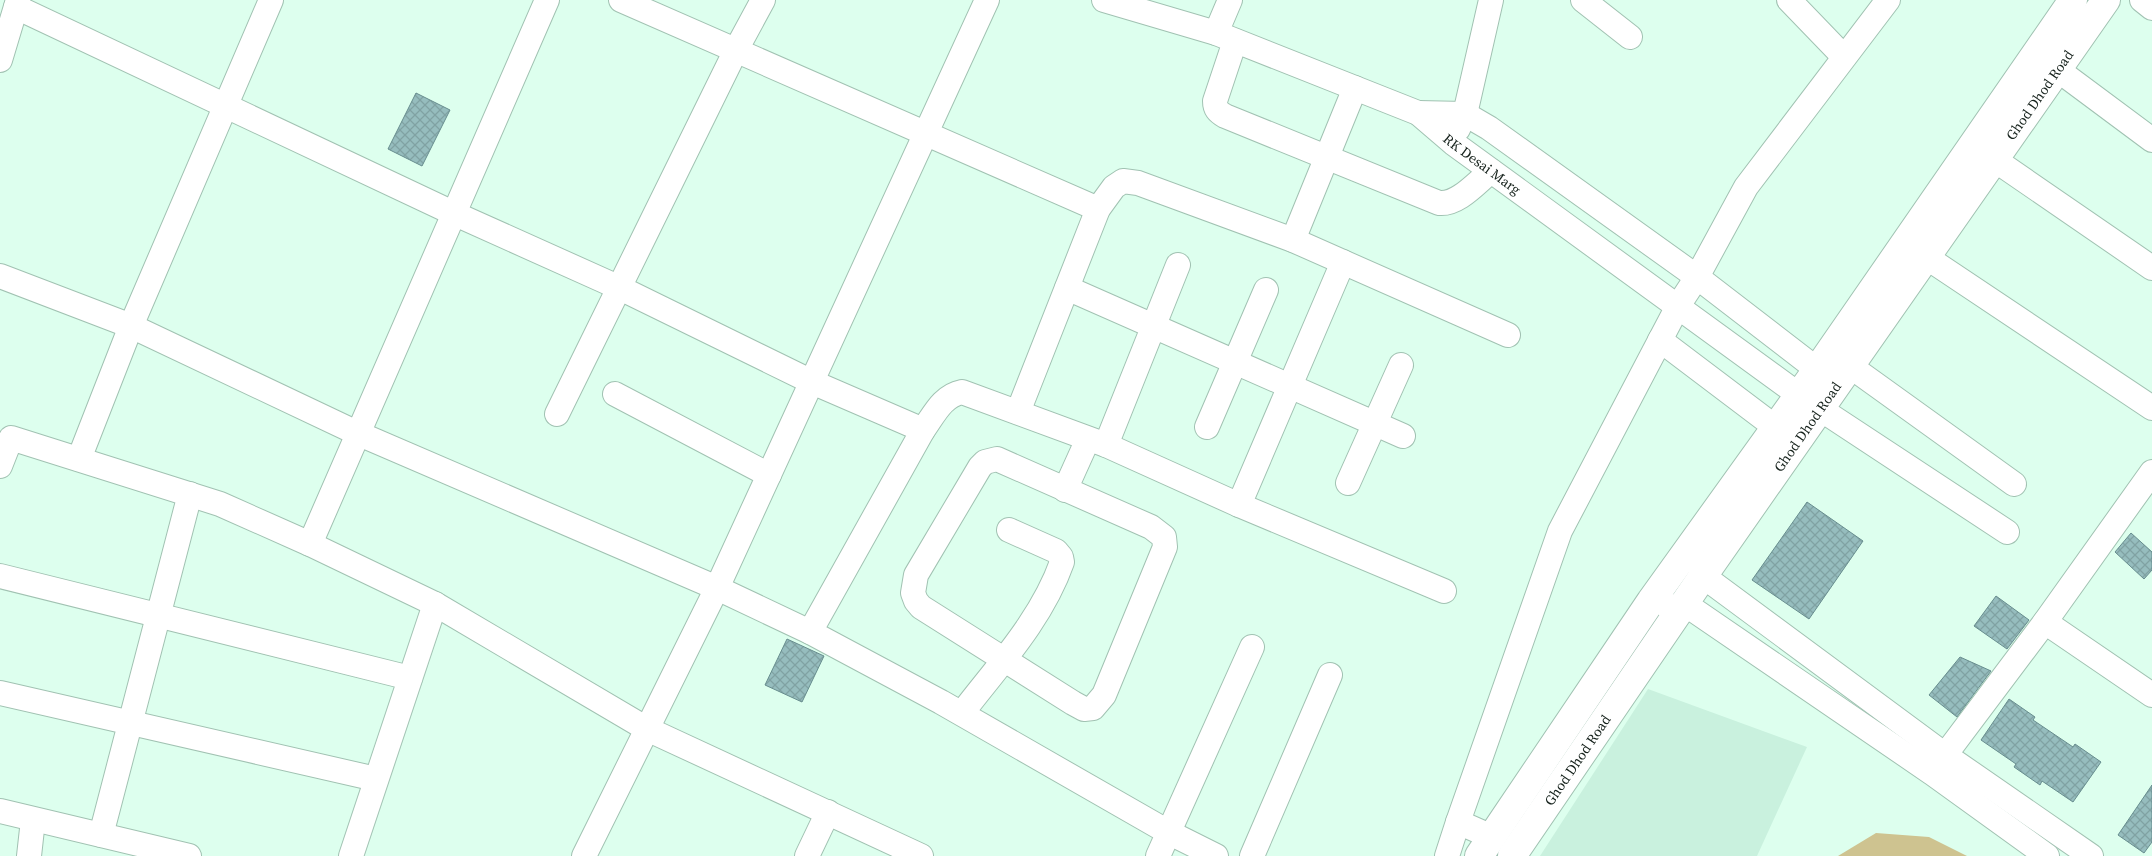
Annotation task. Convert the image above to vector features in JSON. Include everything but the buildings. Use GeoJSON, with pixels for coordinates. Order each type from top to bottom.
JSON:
{"type":"FeatureCollection","features":[{"type":"Feature","properties":{"kind":"main road"},"geometry":{"type":"LineString","coordinates":[[1486,847],[1660,587],[1775,427],[1809,402],[1835,374],[2073,0]]}},
{"type":"Feature","properties":{"kind":"main road","name":"Ghod Dhod Road"},"geometry":{"type":"LineString","coordinates":[[1835,374],[1926,257],[2106,0]]}},
{"type":"Feature","properties":{"kind":"main road","name":"Ghod Dhod Road"},"geometry":{"type":"LineString","coordinates":[[1512,856],[1685,604],[1809,402]]}},
{"type":"Feature","properties":{"kind":"street"},"geometry":{"type":"LineString","coordinates":[[78,459],[131,326],[271,0]]}},
{"type":"Feature","properties":{"kind":"street"},"geometry":{"type":"LineString","coordinates":[[310,544],[547,0]]}},
{"type":"Feature","properties":{"kind":"street"},"geometry":{"type":"LineString","coordinates":[[621,0],[1098,209]]}},
{"type":"Feature","properties":{"kind":"street"},"geometry":{"type":"LineString","coordinates":[[557,414],[736,50],[763,0]]}},
{"type":"Feature","properties":{"kind":"street"},"geometry":{"type":"LineString","coordinates":[[584,856],[717,588],[987,0]]}},
{"type":"Feature","properties":{"kind":"street","name":"RK Desai Marg"},"geometry":{"type":"LineString","coordinates":[[1104,0],[1226,37],[1418,113],[1453,142],[1809,402],[2007,532]]}},
{"type":"Feature","properties":{"kind":"street"},"geometry":{"type":"LineString","coordinates":[[1230,0],[1215,101],[1215,107],[1218,112],[1439,203],[1446,204],[1454,201],[1491,170]]}},
{"type":"Feature","properties":{"kind":"street"},"geometry":{"type":"LineString","coordinates":[[1453,142],[1465,114],[1491,0]]}},
{"type":"Feature","properties":{"kind":"street"},"geometry":{"type":"LineString","coordinates":[[1583,0],[1630,37]]}},
{"type":"Feature","properties":{"kind":"street"},"geometry":{"type":"LineString","coordinates":[[1789,0],[1844,57]]}},
{"type":"Feature","properties":{"kind":"street"},"geometry":{"type":"LineString","coordinates":[[1447,856],[1560,532],[1678,306],[1697,277],[1746,187],[1888,0]]}},
{"type":"Feature","properties":{"kind":"street"},"geometry":{"type":"LineString","coordinates":[[2142,0],[2152,8]]}},
{"type":"Feature","properties":{"kind":"street"},"geometry":{"type":"LineString","coordinates":[[2,50],[17,4],[226,106],[453,213],[620,288],[812,382],[924,430]]}},
{"type":"Feature","properties":{"kind":"street"},"geometry":{"type":"LineString","coordinates":[[2058,70],[2152,140]]}},
{"type":"Feature","properties":{"kind":"street"},"geometry":{"type":"LineString","coordinates":[[1293,240],[1355,88]]}},
{"type":"Feature","properties":{"kind":"street"},"geometry":{"type":"LineString","coordinates":[[1418,113],[1465,114],[1489,128],[1835,374],[2014,484]]}},
{"type":"Feature","properties":{"kind":"street"},"geometry":{"type":"LineString","coordinates":[[1995,160],[2152,268]]}},
{"type":"Feature","properties":{"kind":"street"},"geometry":{"type":"LineString","coordinates":[[1018,412],[1098,209],[1114,187],[1123,181],[1138,183],[1293,240],[1508,335]]}},
{"type":"Feature","properties":{"kind":"street"},"geometry":{"type":"LineString","coordinates":[[1926,257],[2152,408]]}},
{"type":"Feature","properties":{"kind":"street"},"geometry":{"type":"LineString","coordinates":[[1238,505],[1343,262]]}},
{"type":"Feature","properties":{"kind":"street"},"geometry":{"type":"LineString","coordinates":[[1065,490],[1097,442],[1155,326],[1178,265]]}},
{"type":"Feature","properties":{"kind":"street"},"geometry":{"type":"LineString","coordinates":[[0,276],[131,326],[357,433],[717,588],[810,632],[962,713],[1168,832],[1216,856]]}},
{"type":"Feature","properties":{"kind":"street"},"geometry":{"type":"LineString","coordinates":[[1067,288],[1403,436]]}},
{"type":"Feature","properties":{"kind":"street"},"geometry":{"type":"LineString","coordinates":[[1207,427],[1266,290]]}},
{"type":"Feature","properties":{"kind":"street"},"geometry":{"type":"LineString","coordinates":[[1660,340],[1775,427]]}},
{"type":"Feature","properties":{"kind":"street"},"geometry":{"type":"LineString","coordinates":[[1348,483],[1401,365]]}},
{"type":"Feature","properties":{"kind":"street"},"geometry":{"type":"LineString","coordinates":[[810,632],[924,430],[944,400],[953,394],[962,392],[1097,442],[1238,505],[1444,591]]}},
{"type":"Feature","properties":{"kind":"street"},"geometry":{"type":"LineString","coordinates":[[615,394],[769,475]]}},
{"type":"Feature","properties":{"kind":"street"},"geometry":{"type":"LineString","coordinates":[[0,466],[11,438],[220,504],[310,544],[435,604],[647,729],[921,856]]}},
{"type":"Feature","properties":{"kind":"street"},"geometry":{"type":"LineString","coordinates":[[997,459],[1006,462],[1151,527],[1164,537],[1165,547],[1104,695],[1093,708],[1084,708],[1073,704],[1004,658],[921,608],[913,593],[916,575],[984,462],[997,459]]}},
{"type":"Feature","properties":{"kind":"street"},"geometry":{"type":"LineString","coordinates":[[1939,764],[2045,622],[2152,472]]}},
{"type":"Feature","properties":{"kind":"street"},"geometry":{"type":"LineString","coordinates":[[101,835],[190,494]]}},
{"type":"Feature","properties":{"kind":"street"},"geometry":{"type":"LineString","coordinates":[[962,713],[1037,613],[1062,562],[1061,557],[1056,551],[1009,530]]}},
{"type":"Feature","properties":{"kind":"street"},"geometry":{"type":"LineString","coordinates":[[1680,559],[1687,558],[1696,562],[1703,576],[1939,764],[2047,856]]}},
{"type":"Feature","properties":{"kind":"street"},"geometry":{"type":"LineString","coordinates":[[0,576],[410,678]]}},
{"type":"Feature","properties":{"kind":"street"},"geometry":{"type":"LineString","coordinates":[[1660,587],[1661,599],[1668,606],[1678,608],[1685,604],[1939,764],[2091,856]]}},
{"type":"Feature","properties":{"kind":"street"},"geometry":{"type":"LineString","coordinates":[[351,856],[435,604]]}},
{"type":"Feature","properties":{"kind":"street"},"geometry":{"type":"LineString","coordinates":[[2045,622],[2152,695]]}},
{"type":"Feature","properties":{"kind":"street"},"geometry":{"type":"LineString","coordinates":[[1158,856],[1252,647]]}},
{"type":"Feature","properties":{"kind":"street"},"geometry":{"type":"LineString","coordinates":[[1252,856],[1330,675]]}},
{"type":"Feature","properties":{"kind":"street"},"geometry":{"type":"LineString","coordinates":[[0,693],[376,779]]}},
{"type":"Feature","properties":{"kind":"street"},"geometry":{"type":"LineString","coordinates":[[0,811],[101,835],[164,853],[189,856]]}},
{"type":"Feature","properties":{"kind":"street"},"geometry":{"type":"LineString","coordinates":[[807,856],[828,812]]}},
{"type":"Feature","properties":{"kind":"street"},"geometry":{"type":"LineString","coordinates":[[29,856],[33,820]]}},
{"type":"Feature","properties":{"kind":"street"},"geometry":{"type":"LineString","coordinates":[[1458,822],[1486,847]]}},
{"type":"Feature","properties":{"kind":"shaded area"},"geometry":{"type":"Polygon","coordinates":[[[1648,689],[1807,747],[1757,856],[1540,856],[1648,689]]]}},
{"type":"Feature","properties":{"kind":"shaded area"},"geometry":{"type":"Polygon","coordinates":[[[1876,833],[1929,837],[1967,856],[1838,856],[1876,833]]]}}]}
